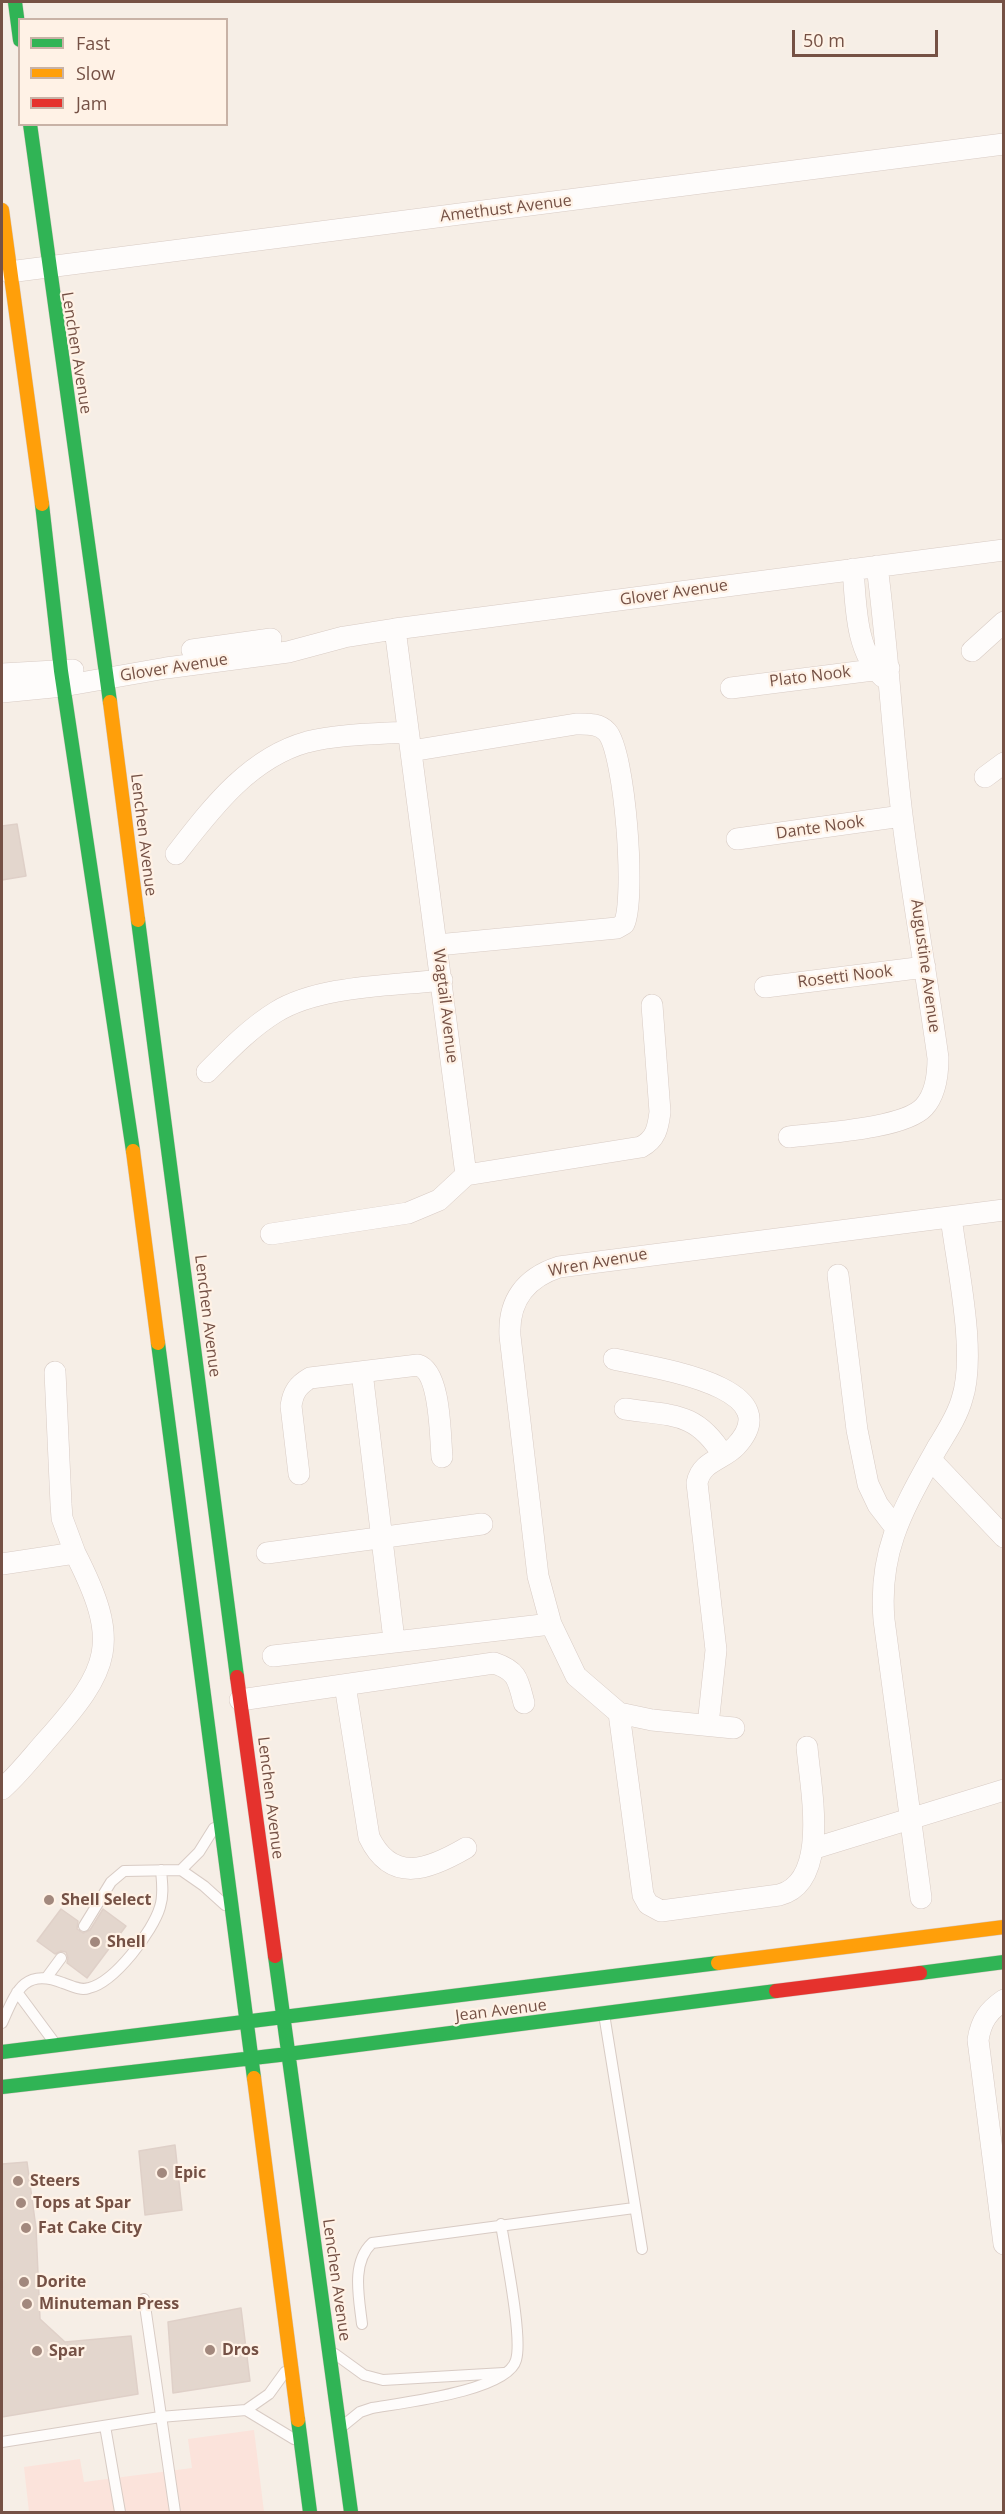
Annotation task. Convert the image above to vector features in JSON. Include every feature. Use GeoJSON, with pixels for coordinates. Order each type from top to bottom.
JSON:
{"type":"FeatureCollection","features":[{"type":"Feature","properties":{"kind":"main road"},"geometry":{"type":"LineString","coordinates":[[15,2],[18,25]]}},
{"type":"Feature","properties":{"kind":"main road","name":"Lenchen Avenue"},"geometry":{"type":"LineString","coordinates":[[30,126],[46,268],[106,674],[282,2016],[351,2512]]}},
{"type":"Feature","properties":{"kind":"main road"},"geometry":{"type":"LineString","coordinates":[[2,210],[37,461],[62,678],[133,1152],[310,2512]]}},
{"type":"Feature","properties":{"kind":"main road","name":"Jean Avenue"},"geometry":{"type":"LineString","coordinates":[[2,2052],[1004,1927]]}},
{"type":"Feature","properties":{"kind":"main road","name":"Jean Avenue"},"geometry":{"type":"LineString","coordinates":[[2,2087],[288,2054],[1004,1962]]}},
{"type":"Feature","properties":{"kind":"main road"},"geometry":{"type":"LineString","coordinates":[[496,1992],[507,1998],[524,2001],[594,1995],[604,2014]]}},
{"type":"Feature","properties":{"kind":"street","name":"Amethust Avenue"},"geometry":{"type":"LineString","coordinates":[[9,272],[1004,144]]}},
{"type":"Feature","properties":{"kind":"street","name":"Glover Avenue"},"geometry":{"type":"LineString","coordinates":[[2,692],[62,678],[106,674],[146,657],[228,644],[287,637],[344,637],[1004,550]]}},
{"type":"Feature","properties":{"kind":"street","name":"Augustine Avenue"},"geometry":{"type":"LineString","coordinates":[[789,1137],[890,1123],[915,1115],[926,1106],[938,1075],[938,1058],[884,673],[877,566]]}},
{"type":"Feature","properties":{"kind":"street","name":"Augustine Avenue"},"geometry":{"type":"LineString","coordinates":[[853,569],[864,648],[884,673]]}},
{"type":"Feature","properties":{"kind":"street"},"geometry":{"type":"LineString","coordinates":[[972,651],[1004,622]]}},
{"type":"Feature","properties":{"kind":"street","name":"Wagtail Avenue"},"geometry":{"type":"LineString","coordinates":[[395,630],[466,1175]]}},
{"type":"Feature","properties":{"kind":"street","name":"Plato Nook"},"geometry":{"type":"LineString","coordinates":[[731,687],[884,673]]}},
{"type":"Feature","properties":{"kind":"street","name":"Glover Avenue"},"geometry":{"type":"LineString","coordinates":[[2,674],[62,678]]}},
{"type":"Feature","properties":{"kind":"street"},"geometry":{"type":"LineString","coordinates":[[176,854],[233,787],[267,759],[297,746],[329,738],[409,742],[576,724],[593,724],[602,728],[613,741],[623,786],[629,891],[624,924],[617,928],[437,945]]}},
{"type":"Feature","properties":{"kind":"street"},"geometry":{"type":"LineString","coordinates":[[985,777],[1004,763]]}},
{"type":"Feature","properties":{"kind":"street","name":"Dante Nook"},"geometry":{"type":"LineString","coordinates":[[737,839],[903,816]]}},
{"type":"Feature","properties":{"kind":"street","name":"Rosetti Nook"},"geometry":{"type":"LineString","coordinates":[[765,987],[925,967]]}},
{"type":"Feature","properties":{"kind":"street"},"geometry":{"type":"LineString","coordinates":[[207,1072],[254,1027],[294,1003],[346,991],[442,980]]}},
{"type":"Feature","properties":{"kind":"street"},"geometry":{"type":"LineString","coordinates":[[271,1234],[408,1213],[439,1200],[466,1175],[641,1147],[648,1143],[658,1126],[660,1112],[652,1005]]}},
{"type":"Feature","properties":{"kind":"street","name":"Wren Avenue"},"geometry":{"type":"LineString","coordinates":[[619,1713],[576,1676],[551,1624],[538,1576],[510,1336],[512,1308],[527,1283],[542,1272],[594,1261],[1004,1210]]}},
{"type":"Feature","properties":{"kind":"street"},"geometry":{"type":"LineString","coordinates":[[921,1898],[908,1819],[883,1606],[885,1567],[895,1527],[962,1400],[966,1383],[966,1334],[951,1217]]}},
{"type":"Feature","properties":{"kind":"street"},"geometry":{"type":"LineString","coordinates":[[838,1275],[857,1430],[868,1484],[875,1500],[895,1527]]}},
{"type":"Feature","properties":{"kind":"street"},"geometry":{"type":"LineString","coordinates":[[614,1359],[710,1383],[735,1395],[745,1404],[748,1425],[735,1446],[702,1469],[697,1482],[716,1650],[708,1725]]}},
{"type":"Feature","properties":{"kind":"street"},"geometry":{"type":"LineString","coordinates":[[299,1474],[291,1406],[296,1389],[310,1378],[418,1365],[426,1369],[436,1401],[442,1457]]}},
{"type":"Feature","properties":{"kind":"street"},"geometry":{"type":"LineString","coordinates":[[2,1789],[79,1705],[100,1664],[103,1646],[100,1607],[75,1553],[61,1511],[55,1372]]}},
{"type":"Feature","properties":{"kind":"street"},"geometry":{"type":"LineString","coordinates":[[362,1372],[394,1640]]}},
{"type":"Feature","properties":{"kind":"street"},"geometry":{"type":"LineString","coordinates":[[625,1409],[689,1419],[704,1428],[723,1455]]}},
{"type":"Feature","properties":{"kind":"street"},"geometry":{"type":"LineString","coordinates":[[931,1460],[1004,1537]]}},
{"type":"Feature","properties":{"kind":"street"},"geometry":{"type":"LineString","coordinates":[[267,1553],[482,1524]]}},
{"type":"Feature","properties":{"kind":"street"},"geometry":{"type":"LineString","coordinates":[[2,1564],[75,1553]]}},
{"type":"Feature","properties":{"kind":"street"},"geometry":{"type":"LineString","coordinates":[[273,1656],[394,1640],[551,1624]]}},
{"type":"Feature","properties":{"kind":"street"},"geometry":{"type":"LineString","coordinates":[[240,1700],[494,1664],[508,1668],[518,1678],[524,1703]]}},
{"type":"Feature","properties":{"kind":"street"},"geometry":{"type":"LineString","coordinates":[[345,1685],[369,1837],[376,1852],[390,1863],[415,1869],[436,1866],[466,1848]]}},
{"type":"Feature","properties":{"kind":"street"},"geometry":{"type":"LineString","coordinates":[[734,1728],[652,1720],[619,1713],[638,1871],[643,1894],[654,1909],[671,1912],[789,1893],[803,1876],[812,1850],[815,1831],[807,1748]]}},
{"type":"Feature","properties":{"kind":"street"},"geometry":{"type":"LineString","coordinates":[[812,1850],[1004,1790]]}},
{"type":"Feature","properties":{"kind":"street"},"geometry":{"type":"LineString","coordinates":[[1004,2000],[992,2008],[984,2018],[978,2040],[1004,2244]]}},
{"type":"Feature","properties":{"kind":"lane"},"geometry":{"type":"LineString","coordinates":[[181,1870],[207,1841],[220,1816]]}},
{"type":"Feature","properties":{"kind":"lane"},"geometry":{"type":"LineString","coordinates":[[2,2023],[16,1992],[35,1977],[47,1977],[76,1988],[88,1989],[100,1983],[120,1966],[155,1922],[162,1894],[161,1870]]}},
{"type":"Feature","properties":{"kind":"lane"},"geometry":{"type":"LineString","coordinates":[[84,1926],[117,1875],[124,1871],[181,1870],[204,1886],[232,1911]]}},
{"type":"Feature","properties":{"kind":"lane"},"geometry":{"type":"LineString","coordinates":[[47,1977],[61,1958]]}},
{"type":"Feature","properties":{"kind":"lane"},"geometry":{"type":"LineString","coordinates":[[16,1992],[56,2045]]}},
{"type":"Feature","properties":{"kind":"lane"},"geometry":{"type":"LineString","coordinates":[[604,2014],[642,2248]]}},
{"type":"Feature","properties":{"kind":"lane"},"geometry":{"type":"LineString","coordinates":[[362,2324],[359,2265],[365,2250],[372,2242],[634,2208]]}},
{"type":"Feature","properties":{"kind":"lane"},"geometry":{"type":"LineString","coordinates":[[340,2428],[360,2412],[372,2408],[474,2388],[504,2373],[514,2364],[517,2353],[501,2224]]}},
{"type":"Feature","properties":{"kind":"lane"},"geometry":{"type":"LineString","coordinates":[[144,2299],[175,2512]]}},
{"type":"Feature","properties":{"kind":"lane"},"geometry":{"type":"LineString","coordinates":[[328,2348],[364,2375],[383,2380],[504,2373]]}},
{"type":"Feature","properties":{"kind":"lane"},"geometry":{"type":"LineString","coordinates":[[2,2442],[160,2417],[246,2410],[269,2394],[290,2364]]}},
{"type":"Feature","properties":{"kind":"lane"},"geometry":{"type":"LineString","coordinates":[[246,2410],[301,2443]]}},
{"type":"Feature","properties":{"kind":"lane"},"geometry":{"type":"LineString","coordinates":[[105,2426],[120,2512]]}},
{"type":"Feature","properties":{"kind":"shaded area"},"geometry":{"type":"Polygon","coordinates":[[[254,2430],[264,2512],[29,2512],[24,2467],[80,2459],[84,2482],[192,2468],[188,2439],[254,2430]]]}},
{"type":"Feature","properties":{"kind":"building"},"geometry":{"type":"Polygon","coordinates":[[[17,824],[26,876],[2,880],[2,826],[17,824]]]}},
{"type":"Feature","properties":{"kind":"building"},"geometry":{"type":"Polygon","coordinates":[[[61,1909],[78,1921],[77,1929],[83,1933],[90,1930],[103,1909],[126,1926],[87,1978],[67,1963],[66,1952],[61,1951],[55,1954],[37,1941],[61,1909]]]}},
{"type":"Feature","properties":{"kind":"building"},"geometry":{"type":"Polygon","coordinates":[[[175,2145],[182,2210],[145,2215],[139,2151],[175,2145]]]}},
{"type":"Feature","properties":{"kind":"building"},"geometry":{"type":"Polygon","coordinates":[[[27,2162],[36,2228],[40,2319],[65,2342],[131,2336],[138,2394],[2,2417],[2,2164],[27,2162]]]}},
{"type":"Feature","properties":{"kind":"building"},"geometry":{"type":"Polygon","coordinates":[[[241,2308],[250,2381],[173,2393],[168,2322],[241,2308]]]}},
{"type":"Feature","properties":{"kind":"traffic: fast"},"geometry":{"type":"LineString","coordinates":[[15,2],[18,25]]}},
{"type":"Feature","properties":{"kind":"traffic: fast"},"geometry":{"type":"LineString","coordinates":[[30,126],[110,702]]}},
{"type":"Feature","properties":{"kind":"traffic: fast"},"geometry":{"type":"LineString","coordinates":[[42,504],[61,671],[133,1151]]}},
{"type":"Feature","properties":{"kind":"traffic: fast"},"geometry":{"type":"LineString","coordinates":[[138,920],[237,1677]]}},
{"type":"Feature","properties":{"kind":"traffic: fast"},"geometry":{"type":"LineString","coordinates":[[158,1343],[254,2078]]}},
{"type":"Feature","properties":{"kind":"traffic: fast"},"geometry":{"type":"LineString","coordinates":[[275,1956],[351,2512]]}},
{"type":"Feature","properties":{"kind":"traffic: fast"},"geometry":{"type":"LineString","coordinates":[[920,1973],[1004,1962]]}},
{"type":"Feature","properties":{"kind":"traffic: fast"},"geometry":{"type":"LineString","coordinates":[[2,2052],[718,1963]]}},
{"type":"Feature","properties":{"kind":"traffic: fast"},"geometry":{"type":"LineString","coordinates":[[2,2087],[288,2054],[776,1991]]}},
{"type":"Feature","properties":{"kind":"traffic: fast"},"geometry":{"type":"LineString","coordinates":[[298,2420],[310,2512]]}},
{"type":"Feature","properties":{"kind":"traffic: slow"},"geometry":{"type":"LineString","coordinates":[[2,210],[42,504]]}},
{"type":"Feature","properties":{"kind":"traffic: slow"},"geometry":{"type":"LineString","coordinates":[[110,702],[138,920]]}},
{"type":"Feature","properties":{"kind":"traffic: slow"},"geometry":{"type":"LineString","coordinates":[[133,1151],[158,1343]]}},
{"type":"Feature","properties":{"kind":"traffic: slow"},"geometry":{"type":"LineString","coordinates":[[718,1963],[1004,1927]]}},
{"type":"Feature","properties":{"kind":"traffic: slow"},"geometry":{"type":"LineString","coordinates":[[254,2078],[298,2420]]}},
{"type":"Feature","properties":{"kind":"traffic: jam"},"geometry":{"type":"LineString","coordinates":[[237,1677],[275,1956]]}},
{"type":"Feature","properties":{"kind":"traffic: jam"},"geometry":{"type":"LineString","coordinates":[[776,1991],[920,1973]]}},
{"type":"Feature","properties":{"kind":"place","name":"Shell Select"},"geometry":{"type":"Point","coordinates":[49,1900]}},
{"type":"Feature","properties":{"kind":"place","name":"Shell"},"geometry":{"type":"Point","coordinates":[95,1942]}},
{"type":"Feature","properties":{"kind":"place","name":"Epic"},"geometry":{"type":"Point","coordinates":[162,2173]}},
{"type":"Feature","properties":{"kind":"place","name":"Steers"},"geometry":{"type":"Point","coordinates":[18,2181]}},
{"type":"Feature","properties":{"kind":"place","name":"Tops at Spar"},"geometry":{"type":"Point","coordinates":[21,2203]}},
{"type":"Feature","properties":{"kind":"place","name":"Fat Cake City"},"geometry":{"type":"Point","coordinates":[26,2228]}},
{"type":"Feature","properties":{"kind":"place","name":"Dorite"},"geometry":{"type":"Point","coordinates":[24,2282]}},
{"type":"Feature","properties":{"kind":"place","name":"Minuteman Press"},"geometry":{"type":"Point","coordinates":[27,2304]}},
{"type":"Feature","properties":{"kind":"place","name":"Dros"},"geometry":{"type":"Point","coordinates":[210,2350]}},
{"type":"Feature","properties":{"kind":"place","name":"Spar"},"geometry":{"type":"Point","coordinates":[37,2351]}}]}
